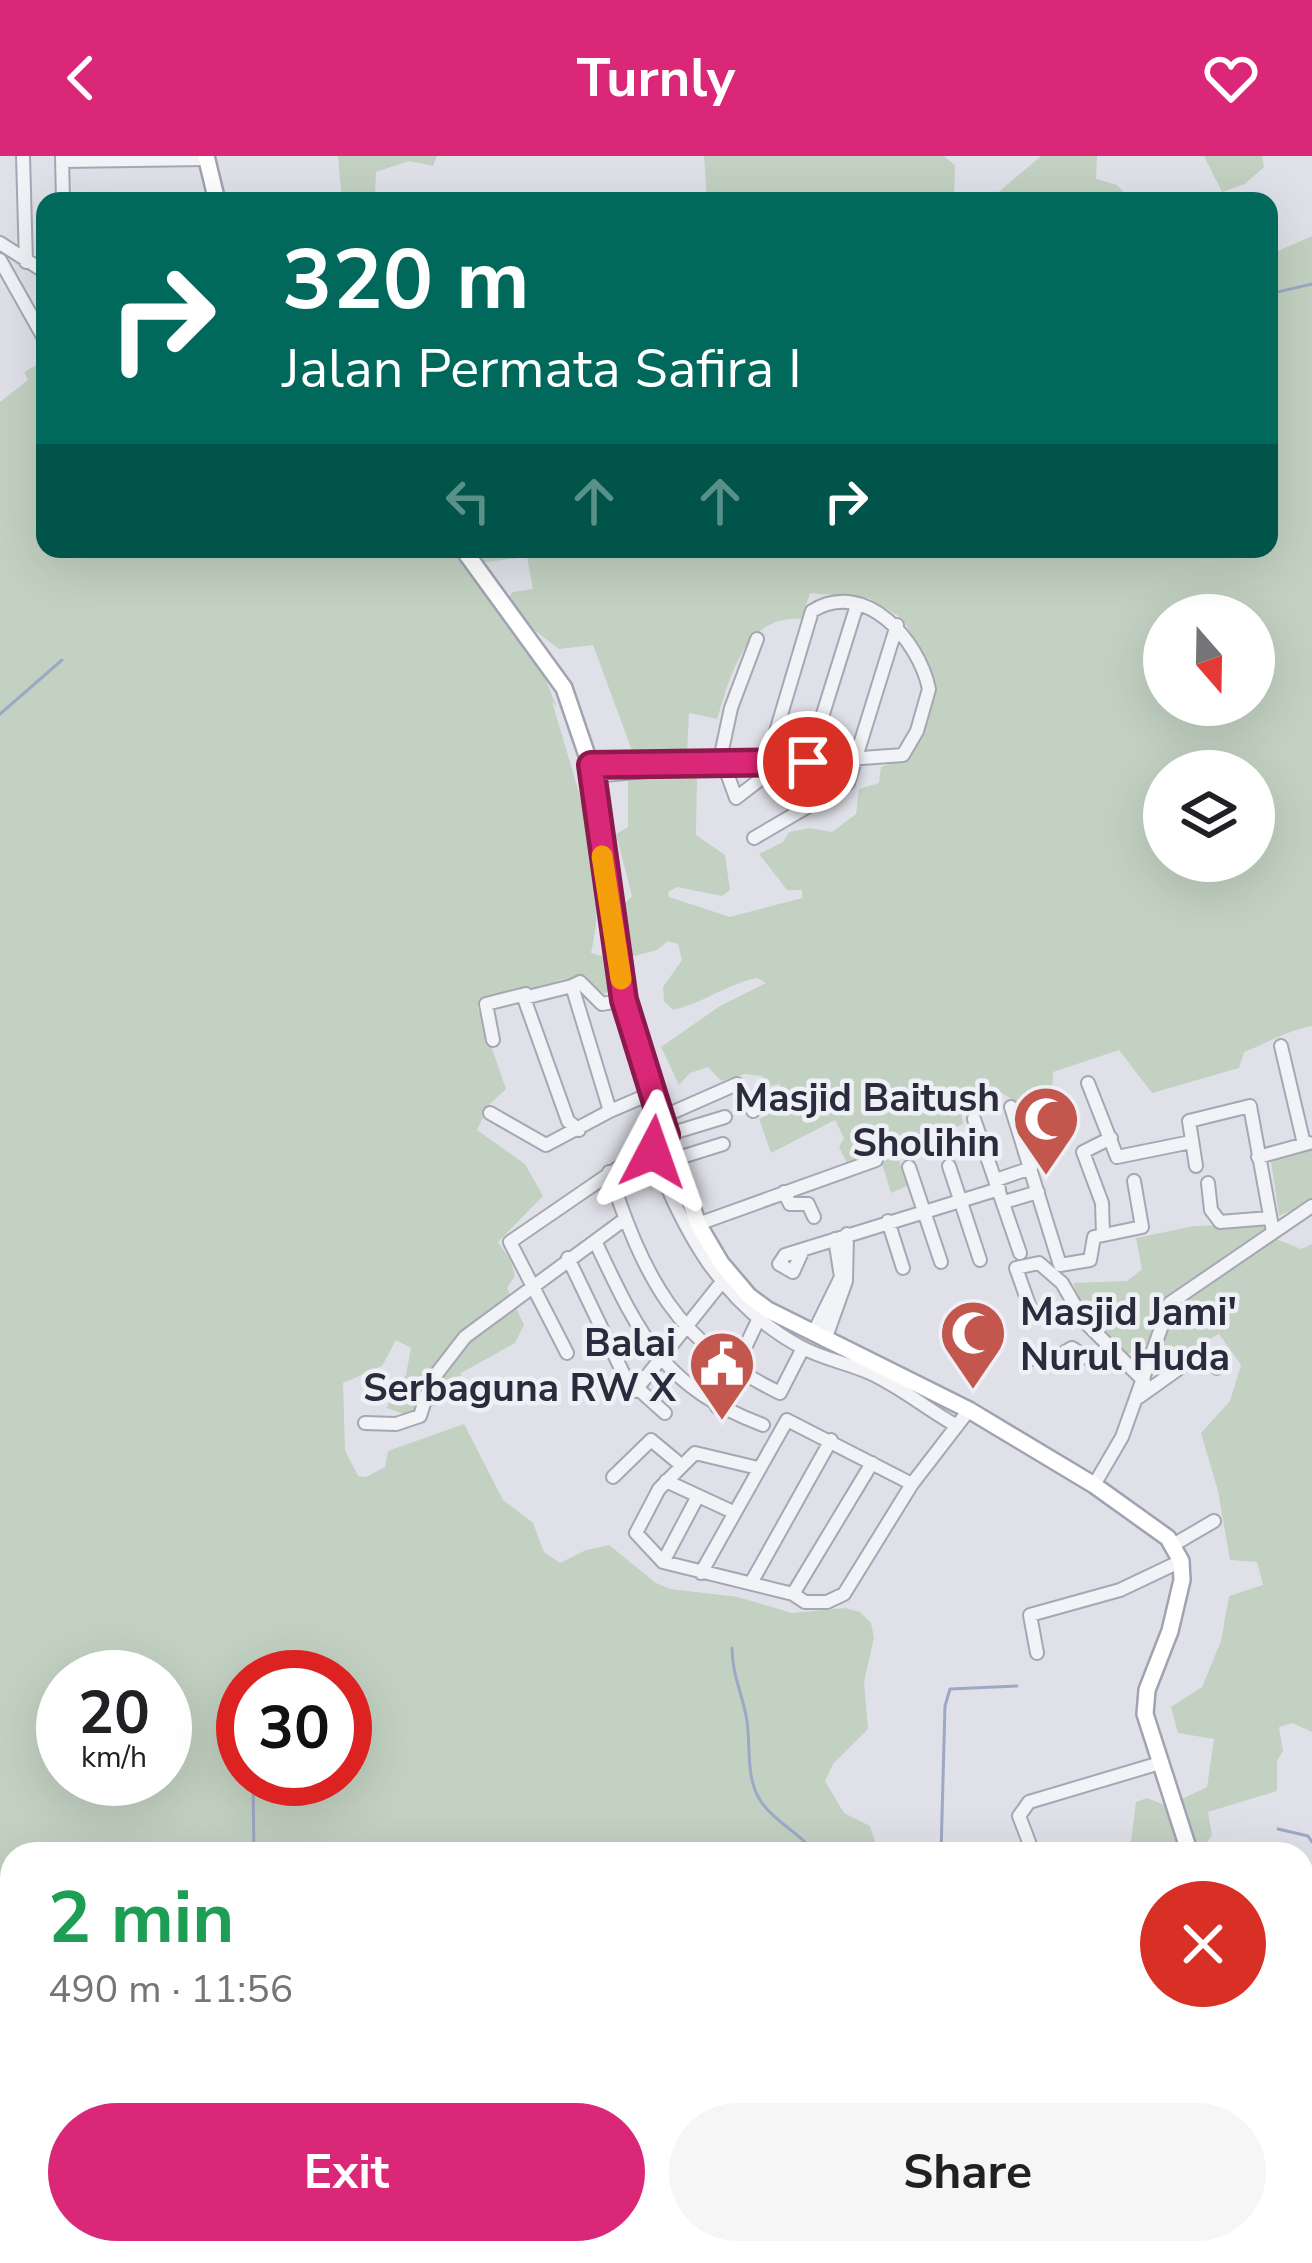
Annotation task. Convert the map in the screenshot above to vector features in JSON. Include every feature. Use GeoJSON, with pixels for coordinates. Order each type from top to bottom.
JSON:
{"type":"FeatureCollection","features":[{"type":"Feature","properties":{"kind":"main road"},"geometry":{"type":"LineString","coordinates":[[206,158],[215,192]]}},
{"type":"Feature","properties":{"kind":"main road"},"geometry":{"type":"LineString","coordinates":[[470,558],[555,672],[592,771],[624,1000],[690,1218],[746,1300],[814,1341],[969,1410],[1094,1485],[1159,1530],[1177,1553],[1179,1601],[1147,1690],[1146,1723],[1186,1842]]}},
{"type":"Feature","properties":{"kind":"street"},"geometry":{"type":"LineString","coordinates":[[23,156],[26,262]]}},
{"type":"Feature","properties":{"kind":"street"},"geometry":{"type":"LineString","coordinates":[[63,192],[62,159],[206,158]]}},
{"type":"Feature","properties":{"kind":"street"},"geometry":{"type":"LineString","coordinates":[[0,243],[36,267]]}},
{"type":"Feature","properties":{"kind":"street"},"geometry":{"type":"LineString","coordinates":[[0,260],[36,324]]}},
{"type":"Feature","properties":{"kind":"street"},"geometry":{"type":"LineString","coordinates":[[592,771],[718,765],[773,765],[903,755],[917,730],[929,689],[897,625],[857,605],[827,603],[808,617],[773,765],[736,799],[718,765],[731,707],[758,639]]}},
{"type":"Feature","properties":{"kind":"street"},"geometry":{"type":"LineString","coordinates":[[808,762],[857,605]]}},
{"type":"Feature","properties":{"kind":"street"},"geometry":{"type":"LineString","coordinates":[[754,838],[846,784],[897,625]]}},
{"type":"Feature","properties":{"kind":"street"},"geometry":{"type":"LineString","coordinates":[[493,1040],[486,1004],[580,982],[602,1004],[624,1000]]}},
{"type":"Feature","properties":{"kind":"street"},"geometry":{"type":"LineString","coordinates":[[572,986],[610,1111]]}},
{"type":"Feature","properties":{"kind":"street"},"geometry":{"type":"LineString","coordinates":[[526,994],[532,1027],[568,1121],[579,1130]]}},
{"type":"Feature","properties":{"kind":"street"},"geometry":{"type":"LineString","coordinates":[[1258,1156],[1308,1143],[1281,1046]]}},
{"type":"Feature","properties":{"kind":"street"},"geometry":{"type":"LineString","coordinates":[[1088,1083],[1117,1157],[1191,1142]]}},
{"type":"Feature","properties":{"kind":"street"},"geometry":{"type":"LineString","coordinates":[[662,1117],[737,1084],[753,1111]]}},
{"type":"Feature","properties":{"kind":"street"},"geometry":{"type":"LineString","coordinates":[[490,1113],[546,1145],[652,1093]]}},
{"type":"Feature","properties":{"kind":"street"},"geometry":{"type":"LineString","coordinates":[[1196,1166],[1190,1121],[1250,1106],[1271,1225]]}},
{"type":"Feature","properties":{"kind":"street"},"geometry":{"type":"LineString","coordinates":[[1012,1107],[1060,1265],[1090,1260],[1090,1240],[1142,1227],[1134,1181]]}},
{"type":"Feature","properties":{"kind":"street"},"geometry":{"type":"LineString","coordinates":[[567,1353],[510,1242],[650,1144],[724,1117]]}},
{"type":"Feature","properties":{"kind":"street"},"geometry":{"type":"LineString","coordinates":[[974,1119],[1019,1253]]}},
{"type":"Feature","properties":{"kind":"street"},"geometry":{"type":"LineString","coordinates":[[1102,1235],[1102,1203],[1083,1152],[1112,1138]]}},
{"type":"Feature","properties":{"kind":"street"},"geometry":{"type":"LineString","coordinates":[[650,1144],[721,1283],[746,1300],[758,1318],[814,1341],[957,1426]]}},
{"type":"Feature","properties":{"kind":"street"},"geometry":{"type":"LineString","coordinates":[[675,1159],[723,1144]]}},
{"type":"Feature","properties":{"kind":"street"},"geometry":{"type":"LineString","coordinates":[[690,1218],[876,1160]]}},
{"type":"Feature","properties":{"kind":"street"},"geometry":{"type":"LineString","coordinates":[[950,1166],[980,1260]]}},
{"type":"Feature","properties":{"kind":"street"},"geometry":{"type":"LineString","coordinates":[[909,1167],[940,1262]]}},
{"type":"Feature","properties":{"kind":"street"},"geometry":{"type":"LineString","coordinates":[[1000,1190],[1031,1168]]}},
{"type":"Feature","properties":{"kind":"street"},"geometry":{"type":"LineString","coordinates":[[609,1172],[625,1220],[685,1329],[734,1368],[780,1393],[841,1302],[845,1262],[841,1237]]}},
{"type":"Feature","properties":{"kind":"street"},"geometry":{"type":"LineString","coordinates":[[1208,1183],[1211,1210],[1220,1222],[1271,1225]]}},
{"type":"Feature","properties":{"kind":"street"},"geometry":{"type":"LineString","coordinates":[[802,1250],[960,1197],[1000,1190],[1038,1192]]}},
{"type":"Feature","properties":{"kind":"street"},"geometry":{"type":"LineString","coordinates":[[784,1192],[790,1204],[808,1204],[814,1217]]}},
{"type":"Feature","properties":{"kind":"street"},"geometry":{"type":"LineString","coordinates":[[1094,1485],[1122,1437],[1161,1322],[1176,1297],[1271,1225],[1312,1206]]}},
{"type":"Feature","properties":{"kind":"street"},"geometry":{"type":"LineString","coordinates":[[365,1424],[396,1424],[420,1416],[431,1381],[465,1337],[625,1220]]}},
{"type":"Feature","properties":{"kind":"street"},"geometry":{"type":"LineString","coordinates":[[888,1221],[903,1268]]}},
{"type":"Feature","properties":{"kind":"street"},"geometry":{"type":"LineString","coordinates":[[595,1241],[645,1342],[660,1359],[717,1407],[764,1425]]}},
{"type":"Feature","properties":{"kind":"street"},"geometry":{"type":"LineString","coordinates":[[568,1258],[616,1361],[635,1391],[665,1413]]}},
{"type":"Feature","properties":{"kind":"street"},"geometry":{"type":"LineString","coordinates":[[1033,1316],[1016,1268],[1039,1263],[1052,1270],[1084,1321],[1144,1381]]}},
{"type":"Feature","properties":{"kind":"street"},"geometry":{"type":"LineString","coordinates":[[635,1391],[721,1283]]}},
{"type":"Feature","properties":{"kind":"street"},"geometry":{"type":"LineString","coordinates":[[717,1407],[758,1318]]}},
{"type":"Feature","properties":{"kind":"street"},"geometry":{"type":"LineString","coordinates":[[1030,1359],[1058,1356],[1072,1348],[1088,1358],[1121,1359]]}},
{"type":"Feature","properties":{"kind":"street"},"geometry":{"type":"LineString","coordinates":[[1138,1397],[1202,1352],[1217,1368]]}},
{"type":"Feature","properties":{"kind":"street"},"geometry":{"type":"LineString","coordinates":[[758,1468],[701,1451],[666,1481],[635,1530],[663,1562],[793,1594],[805,1602],[827,1602],[844,1594],[912,1484],[969,1410]]}},
{"type":"Feature","properties":{"kind":"street"},"geometry":{"type":"LineString","coordinates":[[701,1573],[787,1420],[912,1484]]}},
{"type":"Feature","properties":{"kind":"street"},"geometry":{"type":"LineString","coordinates":[[613,1477],[650,1440],[657,1441],[681,1465]]}},
{"type":"Feature","properties":{"kind":"street"},"geometry":{"type":"LineString","coordinates":[[751,1583],[831,1440]]}},
{"type":"Feature","properties":{"kind":"street"},"geometry":{"type":"LineString","coordinates":[[793,1594],[872,1463]]}},
{"type":"Feature","properties":{"kind":"street"},"geometry":{"type":"LineString","coordinates":[[666,1481],[733,1512]]}},
{"type":"Feature","properties":{"kind":"street"},"geometry":{"type":"LineString","coordinates":[[663,1562],[698,1496]]}},
{"type":"Feature","properties":{"kind":"street"},"geometry":{"type":"LineString","coordinates":[[1037,1653],[1030,1615],[1120,1590],[1177,1553],[1214,1521]]}},
{"type":"Feature","properties":{"kind":"street"},"geometry":{"type":"LineString","coordinates":[[1029,1842],[1019,1816],[1029,1802],[1160,1763]]}},
{"type":"Feature","properties":{"kind":"green space"},"geometry":{"type":"Polygon","coordinates":[[[338,156],[437,156],[433,166],[409,161],[376,172],[375,192],[341,192],[338,156]]]}},
{"type":"Feature","properties":{"kind":"green space"},"geometry":{"type":"Polygon","coordinates":[[[704,156],[944,156],[955,165],[954,192],[706,192],[704,156]]]}},
{"type":"Feature","properties":{"kind":"green space"},"geometry":{"type":"Polygon","coordinates":[[[1041,156],[1097,156],[1096,179],[1124,192],[999,192],[1041,156]]]}},
{"type":"Feature","properties":{"kind":"green space"},"geometry":{"type":"Polygon","coordinates":[[[1204,156],[1262,156],[1264,167],[1245,184],[1222,192],[1204,156]]]}},
{"type":"Feature","properties":{"kind":"green space"},"geometry":{"type":"Polygon","coordinates":[[[1312,236],[1312,1026],[1244,1052],[1239,1068],[1152,1093],[1119,1050],[1053,1072],[1052,1098],[1026,1108],[1000,1092],[960,1105],[963,1124],[952,1129],[948,1143],[897,1153],[907,1186],[891,1193],[879,1154],[847,1163],[839,1147],[844,1138],[835,1120],[771,1153],[759,1119],[782,1108],[778,1095],[784,1093],[779,1084],[770,1086],[762,1076],[745,1074],[721,1081],[708,1067],[690,1073],[679,1085],[661,1047],[720,1006],[766,983],[757,978],[746,981],[673,1010],[664,1001],[663,987],[682,960],[678,944],[668,941],[657,950],[631,957],[620,909],[632,896],[616,834],[628,827],[628,781],[697,776],[696,835],[725,855],[730,890],[722,896],[677,887],[668,892],[669,897],[730,917],[802,898],[802,890],[787,890],[759,854],[783,842],[789,832],[810,828],[832,832],[856,814],[859,789],[879,783],[881,767],[902,760],[933,690],[931,670],[903,619],[869,598],[810,593],[802,619],[767,626],[743,651],[717,719],[689,713],[687,754],[634,756],[593,645],[559,649],[533,629],[509,598],[512,592],[533,589],[527,558],[1278,558],[1278,251],[1312,236]]]}},
{"type":"Feature","properties":{"kind":"green space"},"geometry":{"type":"Polygon","coordinates":[[[36,365],[36,558],[460,558],[541,668],[557,708],[552,701],[593,858],[596,922],[591,953],[605,957],[614,985],[605,994],[593,985],[564,979],[477,1006],[506,1089],[490,1104],[477,1130],[525,1164],[543,1196],[498,1242],[511,1261],[515,1276],[507,1288],[524,1325],[515,1343],[461,1373],[456,1399],[406,1415],[387,1408],[406,1375],[411,1348],[396,1340],[382,1366],[343,1383],[345,1450],[358,1476],[366,1477],[385,1467],[388,1451],[464,1424],[503,1500],[533,1523],[544,1552],[560,1563],[609,1545],[670,1589],[738,1597],[792,1613],[845,1608],[860,1612],[871,1623],[874,1638],[864,1682],[868,1729],[833,1764],[825,1781],[844,1813],[870,1826],[875,1842],[0,1842],[0,402],[28,380],[24,372],[36,365]]]}},
{"type":"Feature","properties":{"kind":"green space"},"geometry":{"type":"Polygon","coordinates":[[[475,558],[519,558],[478,563],[475,558]]]}},
{"type":"Feature","properties":{"kind":"green space"},"geometry":{"type":"Polygon","coordinates":[[[1312,1148],[1312,1201],[1279,1216],[1271,1161],[1312,1148]]]}},
{"type":"Feature","properties":{"kind":"green space"},"geometry":{"type":"Polygon","coordinates":[[[1265,1224],[1276,1239],[1301,1249],[1312,1244],[1312,1732],[1292,1723],[1279,1727],[1283,1751],[1277,1761],[1277,1791],[1208,1812],[1212,1835],[1208,1842],[1194,1842],[1188,1833],[1186,1842],[1128,1842],[1136,1802],[1147,1798],[1167,1806],[1207,1787],[1214,1739],[1178,1733],[1171,1707],[1202,1687],[1221,1641],[1229,1596],[1263,1585],[1257,1562],[1230,1560],[1218,1491],[1201,1433],[1230,1401],[1241,1365],[1219,1334],[1188,1351],[1143,1343],[1126,1356],[1080,1303],[1073,1283],[1127,1281],[1142,1269],[1136,1238],[1194,1226],[1265,1224]]]}},
{"type":"Feature","properties":{"kind":"waterway"},"geometry":{"type":"LineString","coordinates":[[1278,292],[1312,284]]}},
{"type":"Feature","properties":{"kind":"waterway"},"geometry":{"type":"LineString","coordinates":[[0,714],[62,660]]}},
{"type":"Feature","properties":{"kind":"waterway"},"geometry":{"type":"LineString","coordinates":[[732,1648],[757,1794],[768,1811],[805,1842]]}},
{"type":"Feature","properties":{"kind":"waterway"},"geometry":{"type":"LineString","coordinates":[[941,1842],[945,1706],[950,1689],[1017,1686]]}},
{"type":"Feature","properties":{"kind":"waterway"},"geometry":{"type":"LineString","coordinates":[[253,1806],[254,1842]]}},
{"type":"Feature","properties":{"kind":"waterway"},"geometry":{"type":"LineString","coordinates":[[1278,1829],[1308,1836],[1312,1842]]}},
{"type":"Feature","properties":{"kind":"slow traffic"},"geometry":{"type":"LineString","coordinates":[[602,856],[621,979]]}},
{"type":"Feature","properties":{"kind":"place","name":"Masjid Baitush Sholihin"},"geometry":{"type":"Point","coordinates":[1046,1178]}},
{"type":"Feature","properties":{"kind":"place","name":"Masjid Jami' Nurul Huda"},"geometry":{"type":"Point","coordinates":[973,1392]}},
{"type":"Feature","properties":{"kind":"place","name":"Balai Serbaguna RW X"},"geometry":{"type":"Point","coordinates":[722,1423]}},
{"type":"Feature","properties":{"kind":"route"},"geometry":{"type":"LineString","coordinates":[[653,1152],[650,1144],[666,1135],[624,1000],[591,765],[808,762]]}}]}
